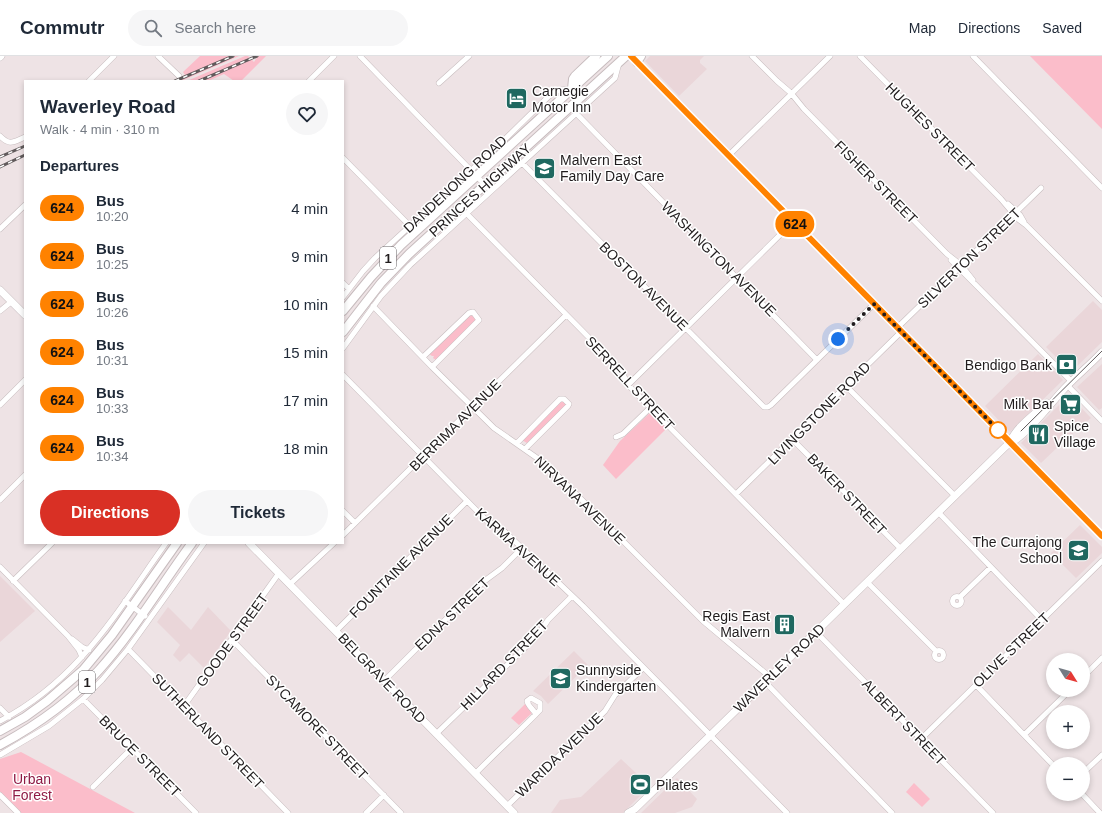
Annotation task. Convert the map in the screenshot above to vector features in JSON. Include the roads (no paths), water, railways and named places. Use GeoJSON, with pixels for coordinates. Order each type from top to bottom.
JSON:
{"type":"FeatureCollection","features":[{"type":"Feature","properties":{"kind":"highway"},"geometry":{"type":"LineString","coordinates":[[572,89],[573,79],[575,76],[596,56]]}},
{"type":"Feature","properties":{"kind":"highway","name":"PRINCES HIGHWAY"},"geometry":{"type":"LineString","coordinates":[[344,310],[388,258],[474,173],[553,106],[608,56]]}},
{"type":"Feature","properties":{"kind":"highway","name":"PRINCES HIGHWAY"},"geometry":{"type":"LineString","coordinates":[[344,330],[368,299],[396,267],[626,56]]}},
{"type":"Feature","properties":{"kind":"highway","name":"1"},"geometry":{"type":"LineString","coordinates":[[0,731],[38,708],[69,683],[99,652],[175,544]]}},
{"type":"Feature","properties":{"kind":"highway","name":"1"},"geometry":{"type":"LineString","coordinates":[[0,744],[23,732],[46,716],[85,684],[110,657],[191,544]]}},
{"type":"Feature","properties":{"kind":"main road"},"geometry":{"type":"LineString","coordinates":[[0,290],[24,314]]}},
{"type":"Feature","properties":{"kind":"main road","name":"WAVERLEY ROAD"},"geometry":{"type":"LineString","coordinates":[[632,812],[1010,442],[1017,439],[1102,352]]}},
{"type":"Feature","properties":{"kind":"main road","name":"BELGRAVE ROAD"},"geometry":{"type":"LineString","coordinates":[[250,544],[514,813]]}},
{"type":"Feature","properties":{"kind":"street"},"geometry":{"type":"LineString","coordinates":[[90,80],[114,56]]}},
{"type":"Feature","properties":{"kind":"street"},"geometry":{"type":"LineString","coordinates":[[158,56],[179,76]]}},
{"type":"Feature","properties":{"kind":"street"},"geometry":{"type":"LineString","coordinates":[[310,80],[334,56]]}},
{"type":"Feature","properties":{"kind":"street"},"geometry":{"type":"LineString","coordinates":[[360,56],[486,184],[491,191]]}},
{"type":"Feature","properties":{"kind":"street"},"geometry":{"type":"LineString","coordinates":[[439,83],[469,56]]}},
{"type":"Feature","properties":{"kind":"street","name":"FISHER STREET"},"geometry":{"type":"LineString","coordinates":[[752,56],[973,280],[1068,386],[1102,421]]}},
{"type":"Feature","properties":{"kind":"street"},"geometry":{"type":"LineString","coordinates":[[728,156],[830,56]]}},
{"type":"Feature","properties":{"kind":"street","name":"HUGHES STREET"},"geometry":{"type":"LineString","coordinates":[[860,56],[1102,301]]}},
{"type":"Feature","properties":{"kind":"street"},"geometry":{"type":"LineString","coordinates":[[972,56],[1102,188]]}},
{"type":"Feature","properties":{"kind":"street"},"geometry":{"type":"LineString","coordinates":[[636,58],[728,156],[1102,536]]}},
{"type":"Feature","properties":{"kind":"street","name":"DANDENONG ROAD"},"geometry":{"type":"LineString","coordinates":[[344,347],[373,306],[410,265],[615,78],[619,62]]}},
{"type":"Feature","properties":{"kind":"street"},"geometry":{"type":"LineString","coordinates":[[553,106],[552,100],[555,92],[563,89],[572,89]]}},
{"type":"Feature","properties":{"kind":"street","name":"DANDENONG ROAD"},"geometry":{"type":"LineString","coordinates":[[344,296],[375,258],[410,226],[474,173],[547,98],[555,92]]}},
{"type":"Feature","properties":{"kind":"street","name":"WASHINGTON AVENUE"},"geometry":{"type":"LineString","coordinates":[[570,108],[817,360]]}},
{"type":"Feature","properties":{"kind":"street"},"geometry":{"type":"LineString","coordinates":[[0,136],[8,143],[24,137]]}},
{"type":"Feature","properties":{"kind":"street"},"geometry":{"type":"LineString","coordinates":[[344,159],[410,226]]}},
{"type":"Feature","properties":{"kind":"street","name":"BOSTON AVENUE"},"geometry":{"type":"LineString","coordinates":[[522,162],[760,405],[766,408],[771,405],[817,360]]}},
{"type":"Feature","properties":{"kind":"street","name":"SILVERTON STREET"},"geometry":{"type":"LineString","coordinates":[[899,330],[960,267],[1041,188]]}},
{"type":"Feature","properties":{"kind":"street"},"geometry":{"type":"LineString","coordinates":[[0,229],[24,206]]}},
{"type":"Feature","properties":{"kind":"street","name":"SERRELL STREET"},"geometry":{"type":"LineString","coordinates":[[467,214],[620,369],[628,385],[844,604]]}},
{"type":"Feature","properties":{"kind":"street"},"geometry":{"type":"LineString","coordinates":[[628,385],[793,222]]}},
{"type":"Feature","properties":{"kind":"street"},"geometry":{"type":"LineString","coordinates":[[344,284],[349,289]]}},
{"type":"Feature","properties":{"kind":"street"},"geometry":{"type":"LineString","coordinates":[[0,310],[10,300]]}},
{"type":"Feature","properties":{"kind":"street"},"geometry":{"type":"LineString","coordinates":[[817,360],[874,304]]}},
{"type":"Feature","properties":{"kind":"street","name":"NIRVANA AVENUE"},"geometry":{"type":"LineString","coordinates":[[373,306],[494,428],[517,442],[547,465],[704,621],[770,677]]}},
{"type":"Feature","properties":{"kind":"street"},"geometry":{"type":"LineString","coordinates":[[423,357],[469,313],[473,312],[478,317],[479,320],[432,367]]}},
{"type":"Feature","properties":{"kind":"street","name":"BERRIMA AVENUE"},"geometry":{"type":"LineString","coordinates":[[344,534],[566,315]]}},
{"type":"Feature","properties":{"kind":"street","name":"LIVINGSTONE ROAD"},"geometry":{"type":"LineString","coordinates":[[736,494],[846,386],[899,330]]}},
{"type":"Feature","properties":{"kind":"street","name":"KARMA AVENUE"},"geometry":{"type":"LineString","coordinates":[[344,375],[489,523],[498,527],[504,532],[633,656],[643,668],[787,813]]}},
{"type":"Feature","properties":{"kind":"street"},"geometry":{"type":"LineString","coordinates":[[0,405],[24,381]]}},
{"type":"Feature","properties":{"kind":"street"},"geometry":{"type":"LineString","coordinates":[[846,386],[955,496]]}},
{"type":"Feature","properties":{"kind":"street"},"geometry":{"type":"LineString","coordinates":[[517,442],[560,399],[564,399],[568,406],[525,448]]}},
{"type":"Feature","properties":{"kind":"street"},"geometry":{"type":"LineString","coordinates":[[616,437],[622,434],[651,407]]}},
{"type":"Feature","properties":{"kind":"street","name":"BAKER STREET"},"geometry":{"type":"LineString","coordinates":[[792,439],[901,549]]}},
{"type":"Feature","properties":{"kind":"street"},"geometry":{"type":"LineString","coordinates":[[0,500],[24,476]]}},
{"type":"Feature","properties":{"kind":"street","name":"FOUNTAINE AVENUE"},"geometry":{"type":"LineString","coordinates":[[336,631],[467,501]]}},
{"type":"Feature","properties":{"kind":"street"},"geometry":{"type":"LineString","coordinates":[[344,512],[355,523]]}},
{"type":"Feature","properties":{"kind":"street"},"geometry":{"type":"LineString","coordinates":[[938,512],[1042,620]]}},
{"type":"Feature","properties":{"kind":"street"},"geometry":{"type":"LineString","coordinates":[[13,581],[51,544]]}},
{"type":"Feature","properties":{"kind":"street"},"geometry":{"type":"LineString","coordinates":[[0,721],[9,717],[44,694],[89,650],[107,628],[165,544]]}},
{"type":"Feature","properties":{"kind":"street"},"geometry":{"type":"LineString","coordinates":[[0,755],[49,726],[83,699],[109,672],[128,649],[203,544]]}},
{"type":"Feature","properties":{"kind":"street"},"geometry":{"type":"LineString","coordinates":[[290,584],[333,544]]}},
{"type":"Feature","properties":{"kind":"street","name":"EDNA STREET"},"geometry":{"type":"LineString","coordinates":[[384,681],[483,582],[502,568],[521,549]]}},
{"type":"Feature","properties":{"kind":"street","name":"OLIVE STREET"},"geometry":{"type":"LineString","coordinates":[[921,739],[1102,562]]}},
{"type":"Feature","properties":{"kind":"street"},"geometry":{"type":"LineString","coordinates":[[0,567],[68,636],[82,647],[89,650]]}},
{"type":"Feature","properties":{"kind":"street"},"geometry":{"type":"LineString","coordinates":[[960,597],[991,567]]}},
{"type":"Feature","properties":{"kind":"street","name":"GOODE STREET"},"geometry":{"type":"LineString","coordinates":[[184,706],[279,573]]}},
{"type":"Feature","properties":{"kind":"street"},"geometry":{"type":"LineString","coordinates":[[867,582],[936,651]]}},
{"type":"Feature","properties":{"kind":"street","name":"HILLARD STREET"},"geometry":{"type":"LineString","coordinates":[[436,734],[538,635],[548,620],[572,596]]}},
{"type":"Feature","properties":{"kind":"street"},"geometry":{"type":"LineString","coordinates":[[125,601],[149,619]]}},
{"type":"Feature","properties":{"kind":"street","name":"ALBERT STREET"},"geometry":{"type":"LineString","coordinates":[[816,632],[993,813]]}},
{"type":"Feature","properties":{"kind":"street"},"geometry":{"type":"LineString","coordinates":[[68,636],[79,650],[82,657]]}},
{"type":"Feature","properties":{"kind":"street","name":"SYCAMORE STREET"},"geometry":{"type":"LineString","coordinates":[[232,640],[401,813]]}},
{"type":"Feature","properties":{"kind":"street","name":"SUTHERLAND STREET"},"geometry":{"type":"LineString","coordinates":[[128,649],[288,813]]}},
{"type":"Feature","properties":{"kind":"street"},"geometry":{"type":"LineString","coordinates":[[1090,670],[1102,658]]}},
{"type":"Feature","properties":{"kind":"street","name":"WARIDA AVENUE"},"geometry":{"type":"LineString","coordinates":[[507,806],[605,711],[615,695],[643,668]]}},
{"type":"Feature","properties":{"kind":"street"},"geometry":{"type":"LineString","coordinates":[[765,682],[892,813]]}},
{"type":"Feature","properties":{"kind":"street"},"geometry":{"type":"LineString","coordinates":[[976,685],[1046,758]]}},
{"type":"Feature","properties":{"kind":"street"},"geometry":{"type":"LineString","coordinates":[[1024,735],[1063,697]]}},
{"type":"Feature","properties":{"kind":"street","name":"BRUCE STREET"},"geometry":{"type":"LineString","coordinates":[[83,699],[196,813]]}},
{"type":"Feature","properties":{"kind":"street"},"geometry":{"type":"LineString","coordinates":[[0,708],[9,717]]}},
{"type":"Feature","properties":{"kind":"street"},"geometry":{"type":"LineString","coordinates":[[475,774],[535,715]]}},
{"type":"Feature","properties":{"kind":"street"},"geometry":{"type":"LineString","coordinates":[[93,787],[132,748]]}},
{"type":"Feature","properties":{"kind":"street"},"geometry":{"type":"LineString","coordinates":[[1090,766],[1102,754]]}},
{"type":"Feature","properties":{"kind":"street"},"geometry":{"type":"LineString","coordinates":[[0,794],[18,813]]}},
{"type":"Feature","properties":{"kind":"street"},"geometry":{"type":"LineString","coordinates":[[366,813],[384,795]]}},
{"type":"Feature","properties":{"kind":"street"},"geometry":{"type":"LineString","coordinates":[[1089,801],[1100,813]]}},
{"type":"Feature","properties":{"kind":"tram line"},"geometry":{"type":"LineString","coordinates":[[1021,431],[1102,351]]}},
{"type":"Feature","properties":{"kind":"railway"},"geometry":{"type":"LineString","coordinates":[[177,80],[233,56]]}},
{"type":"Feature","properties":{"kind":"railway"},"geometry":{"type":"LineString","coordinates":[[201,80],[257,56]]}},
{"type":"Feature","properties":{"kind":"railway"},"geometry":{"type":"LineString","coordinates":[[0,157],[24,146]]}},
{"type":"Feature","properties":{"kind":"railway"},"geometry":{"type":"LineString","coordinates":[[0,167],[24,155]]}},
{"type":"Feature","properties":{"kind":"place","name":"Carnegie Motor Inn"},"geometry":{"type":"Point","coordinates":[516,99]}},
{"type":"Feature","properties":{"kind":"place","name":"Malvern East Family Day Care"},"geometry":{"type":"Point","coordinates":[545,168]}},
{"type":"Feature","properties":{"kind":"place","name":"Bendigo Bank"},"geometry":{"type":"Point","coordinates":[1067,365]}},
{"type":"Feature","properties":{"kind":"place","name":"Milk Bar"},"geometry":{"type":"Point","coordinates":[1070,404]}},
{"type":"Feature","properties":{"kind":"place","name":"Spice Village"},"geometry":{"type":"Point","coordinates":[1038,434]}},
{"type":"Feature","properties":{"kind":"place","name":"The Currajong School"},"geometry":{"type":"Point","coordinates":[1078,550]}},
{"type":"Feature","properties":{"kind":"place","name":"Regis East Malvern"},"geometry":{"type":"Point","coordinates":[785,624]}},
{"type":"Feature","properties":{"kind":"place","name":"Sunnyside Kindergarten"},"geometry":{"type":"Point","coordinates":[561,678]}},
{"type":"Feature","properties":{"kind":"place","name":"Pilates"},"geometry":{"type":"Point","coordinates":[640,785]}},
{"type":"Feature","properties":{"kind":"park label","name":"Urban Forest"},"geometry":{"type":"Point","coordinates":[32,788]}}]}
